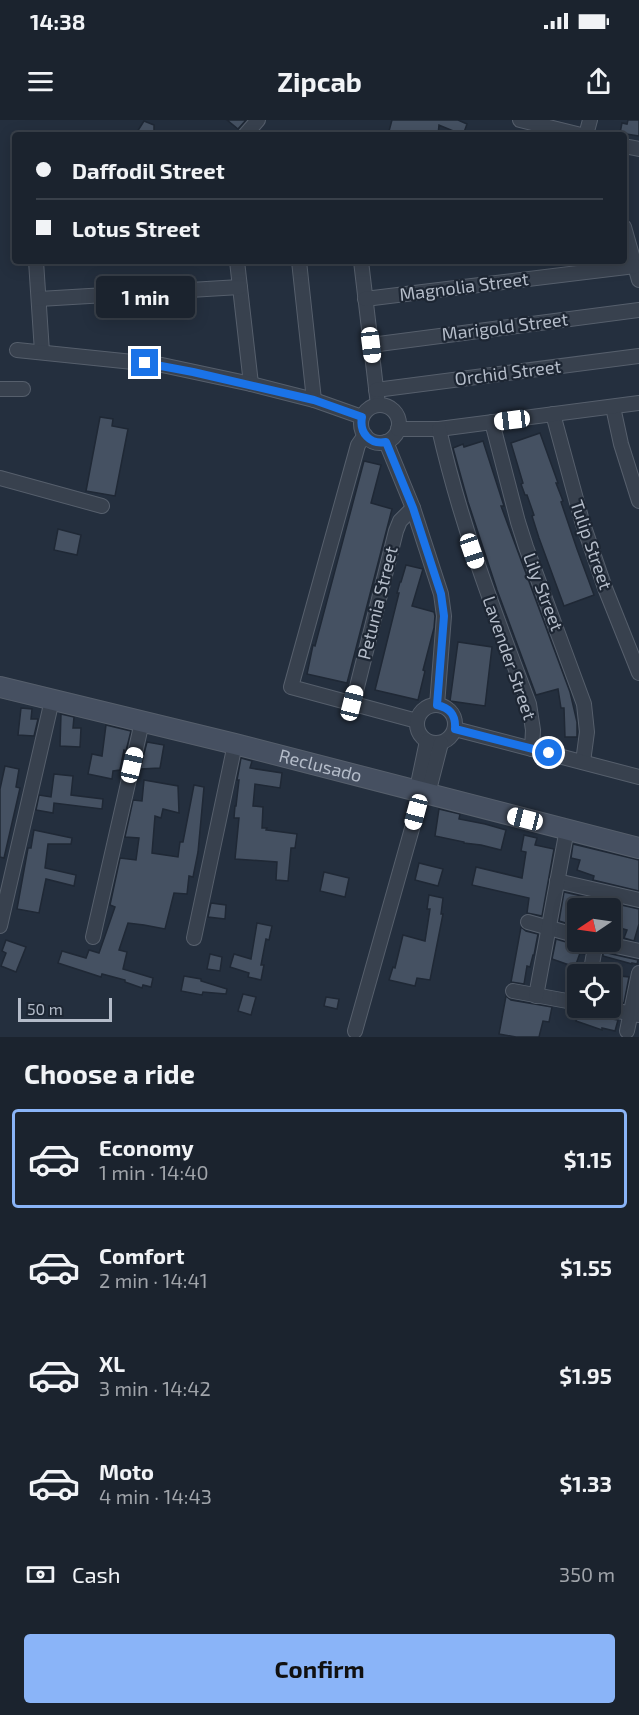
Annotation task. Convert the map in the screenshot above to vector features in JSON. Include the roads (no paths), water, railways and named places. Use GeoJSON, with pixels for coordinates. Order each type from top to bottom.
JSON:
{"type":"FeatureCollection","features":[{"type":"Feature","properties":{"kind":"street"},"geometry":{"type":"LineString","coordinates":[[248,132],[258,120]]}},
{"type":"Feature","properties":{"kind":"street"},"geometry":{"type":"LineString","coordinates":[[520,120],[569,132]]}},
{"type":"Feature","properties":{"kind":"street"},"geometry":{"type":"LineString","coordinates":[[627,238],[639,280]]}},
{"type":"Feature","properties":{"kind":"street"},"geometry":{"type":"LineString","coordinates":[[36,264],[42,352]]}},
{"type":"Feature","properties":{"kind":"street"},"geometry":{"type":"LineString","coordinates":[[237,264],[251,384]]}},
{"type":"Feature","properties":{"kind":"street"},"geometry":{"type":"LineString","coordinates":[[299,264],[314,400]]}},
{"type":"Feature","properties":{"kind":"street"},"geometry":{"type":"LineString","coordinates":[[361,264],[378,405]]}},
{"type":"Feature","properties":{"kind":"street","name":"Magnolia Street"},"geometry":{"type":"LineString","coordinates":[[365,299],[635,266]]}},
{"type":"Feature","properties":{"kind":"street"},"geometry":{"type":"LineString","coordinates":[[39,299],[240,287]]}},
{"type":"Feature","properties":{"kind":"street","name":"Marigold Street"},"geometry":{"type":"LineString","coordinates":[[371,345],[639,310]]}},
{"type":"Feature","properties":{"kind":"street"},"geometry":{"type":"LineString","coordinates":[[17,350],[162,365],[314,400],[362,417]]}},
{"type":"Feature","properties":{"kind":"street","name":"Orchid Street"},"geometry":{"type":"LineString","coordinates":[[376,390],[639,356]]}},
{"type":"Feature","properties":{"kind":"street"},"geometry":{"type":"LineString","coordinates":[[0,389],[23,389]]}},
{"type":"Feature","properties":{"kind":"street"},"geometry":{"type":"LineString","coordinates":[[398,429],[439,429],[639,403]]}},
{"type":"Feature","properties":{"kind":"street"},"geometry":{"type":"LineString","coordinates":[[378,405],[385,405],[392,409],[399,422],[392,439],[386,442],[374,442],[364,435],[361,423],[366,411],[378,405]]}},
{"type":"Feature","properties":{"kind":"street"},"geometry":{"type":"LineString","coordinates":[[614,406],[621,444],[639,501]]}},
{"type":"Feature","properties":{"kind":"street","name":"Tulip Street"},"geometry":{"type":"LineString","coordinates":[[553,414],[582,521],[605,588],[639,673]]}},
{"type":"Feature","properties":{"kind":"street","name":"Lily Street"},"geometry":{"type":"LineString","coordinates":[[492,422],[526,547],[584,704],[587,732],[583,762]]}},
{"type":"Feature","properties":{"kind":"street","name":"Lavender Street"},"geometry":{"type":"LineString","coordinates":[[439,429],[472,551],[529,704],[533,730],[532,749]]}},
{"type":"Feature","properties":{"kind":"street"},"geometry":{"type":"LineString","coordinates":[[364,435],[355,453],[291,687],[417,721]]}},
{"type":"Feature","properties":{"kind":"street"},"geometry":{"type":"LineString","coordinates":[[386,442],[413,508],[441,594],[444,616],[437,705]]}},
{"type":"Feature","properties":{"kind":"street"},"geometry":{"type":"LineString","coordinates":[[0,478],[102,506]]}},
{"type":"Feature","properties":{"kind":"street","name":"Petunia Street"},"geometry":{"type":"LineString","coordinates":[[352,703],[396,531],[400,521],[413,508]]}},
{"type":"Feature","properties":{"kind":"street","name":"Reclusado"},"geometry":{"type":"LineString","coordinates":[[0,687],[235,744],[639,848]]}},
{"type":"Feature","properties":{"kind":"street"},"geometry":{"type":"LineString","coordinates":[[0,926],[52,700]]}},
{"type":"Feature","properties":{"kind":"street"},"geometry":{"type":"LineString","coordinates":[[437,705],[444,706],[453,715],[455,729],[447,740],[434,742],[419,732],[417,721],[424,709],[437,705]]}},
{"type":"Feature","properties":{"kind":"street"},"geometry":{"type":"LineString","coordinates":[[93,937],[142,722]]}},
{"type":"Feature","properties":{"kind":"street"},"geometry":{"type":"LineString","coordinates":[[455,729],[639,777]]}},
{"type":"Feature","properties":{"kind":"street"},"geometry":{"type":"LineString","coordinates":[[355,1031],[422,793],[430,786],[434,742]]}},
{"type":"Feature","properties":{"kind":"street"},"geometry":{"type":"LineString","coordinates":[[194,939],[235,744]]}},
{"type":"Feature","properties":{"kind":"street"},"geometry":{"type":"LineString","coordinates":[[536,996],[567,829]]}},
{"type":"Feature","properties":{"kind":"street"},"geometry":{"type":"LineString","coordinates":[[557,882],[639,900]]}},
{"type":"Feature","properties":{"kind":"street"},"geometry":{"type":"LineString","coordinates":[[528,922],[567,933]]}},
{"type":"Feature","properties":{"kind":"street"},"geometry":{"type":"LineString","coordinates":[[621,947],[639,951]]}},
{"type":"Feature","properties":{"kind":"street"},"geometry":{"type":"LineString","coordinates":[[627,1031],[635,1014],[639,973]]}},
{"type":"Feature","properties":{"kind":"street"},"geometry":{"type":"LineString","coordinates":[[513,991],[567,1002]]}}]}
